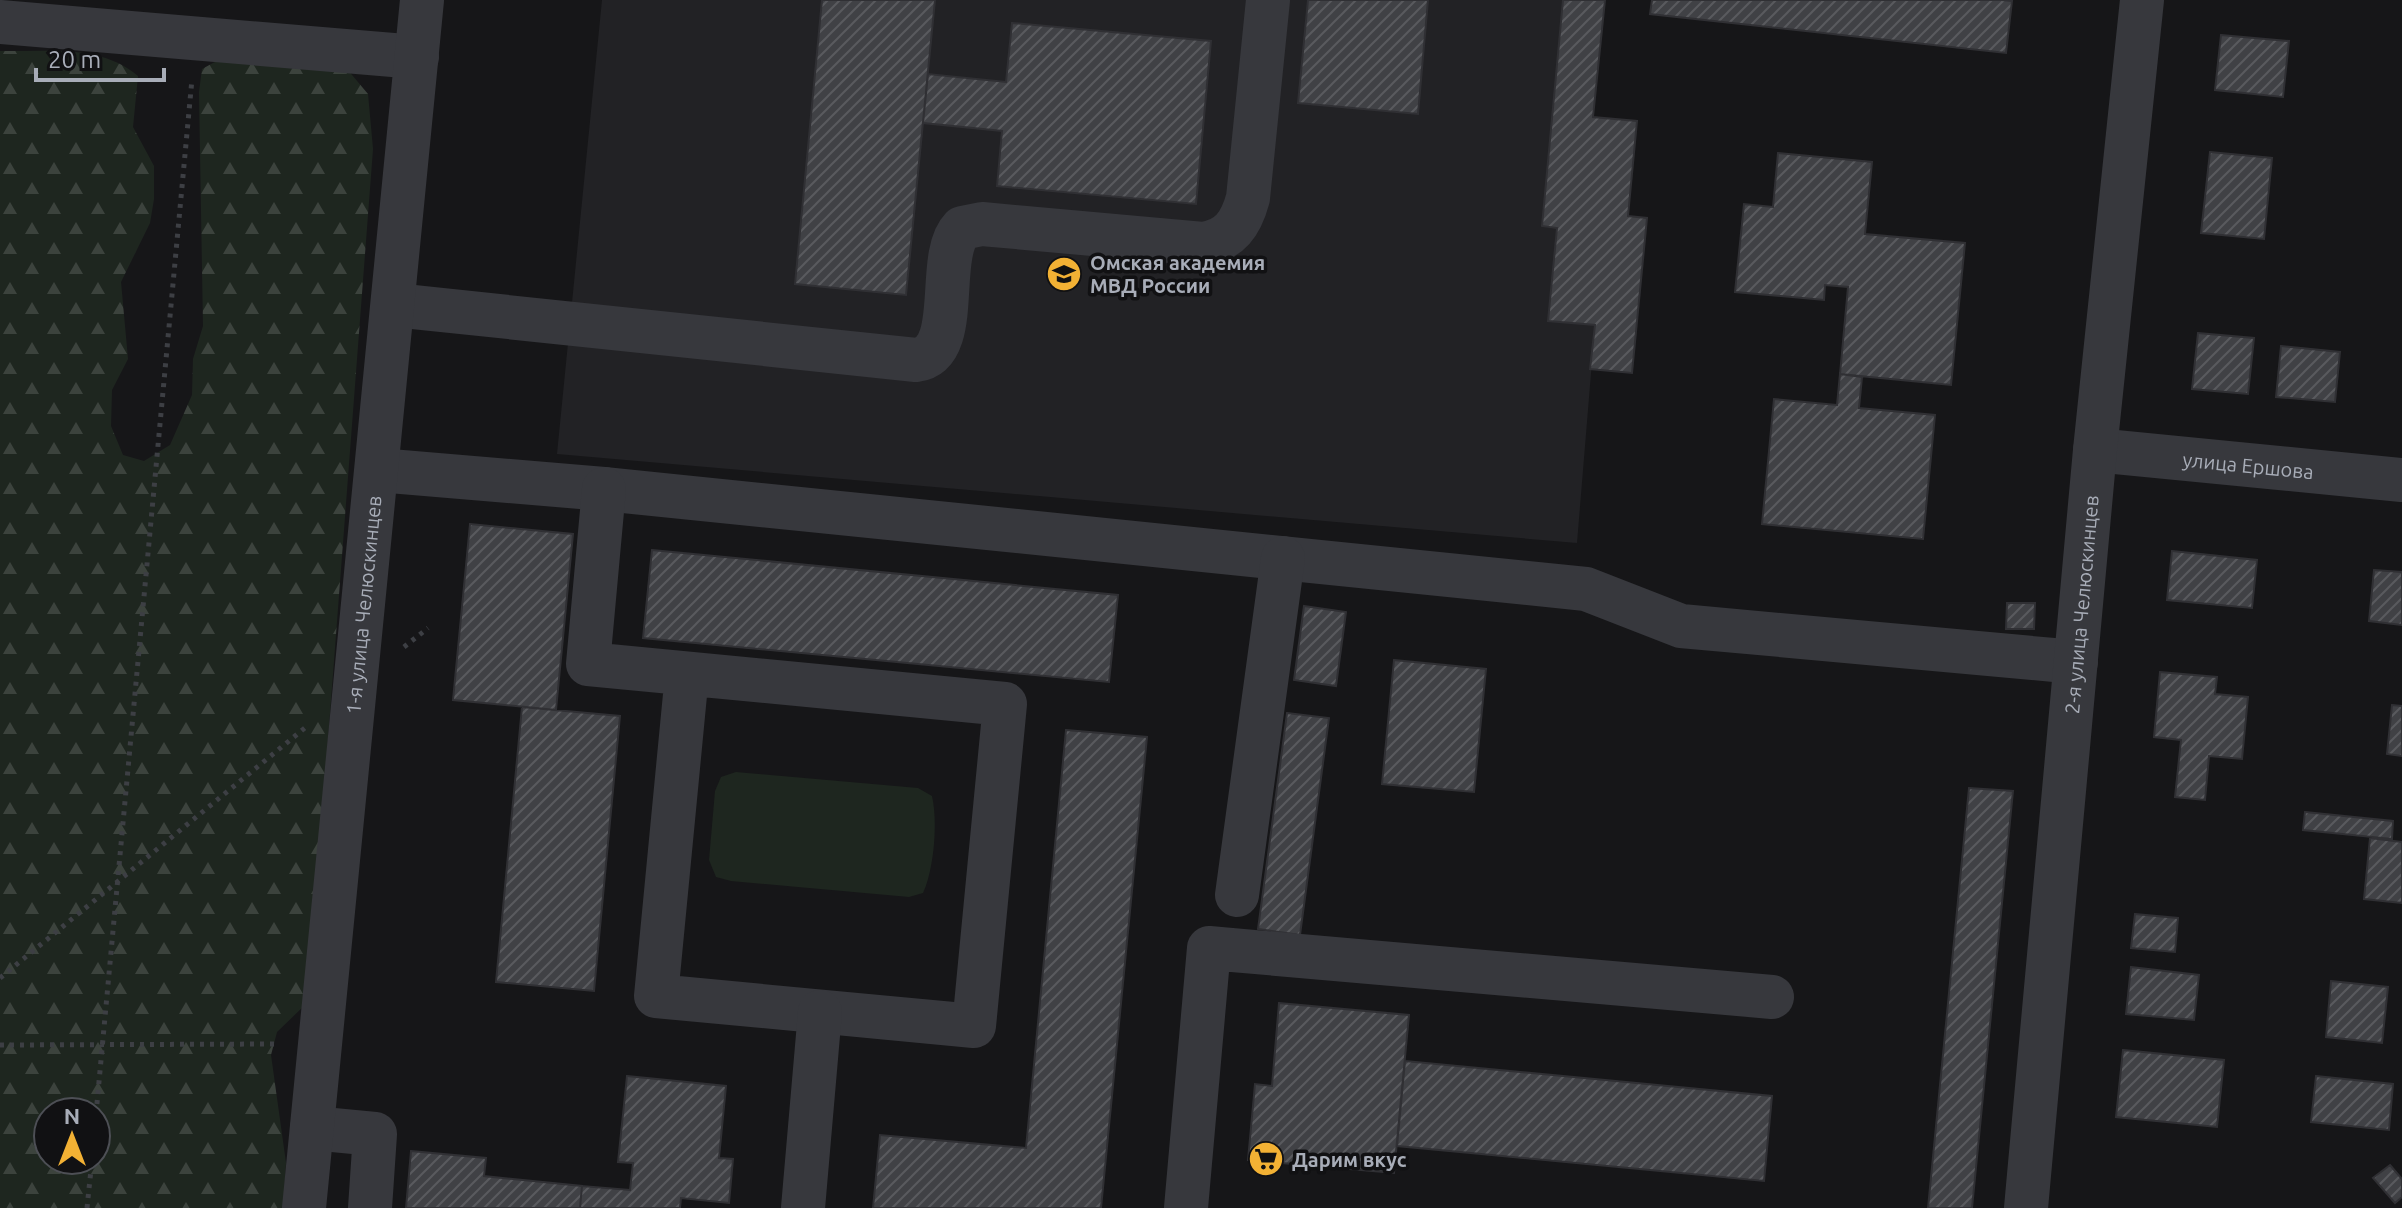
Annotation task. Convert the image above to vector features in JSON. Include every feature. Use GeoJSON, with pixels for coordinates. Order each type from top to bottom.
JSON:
{"type":"FeatureCollection","features":[{"type":"Feature","properties":{"kind":"street","name":"1-я улица Челюскинцев"},"geometry":{"type":"LineString","coordinates":[[304,1208],[422,0]]}},
{"type":"Feature","properties":{"kind":"street"},"geometry":{"type":"LineString","coordinates":[[394,305],[925,359],[937,349],[940,340],[953,244],[962,228],[982,224],[1203,244],[1226,237],[1236,228],[1248,198],[1268,0]]}},
{"type":"Feature","properties":{"kind":"street","name":"2-я улица Челюскинцев"},"geometry":{"type":"LineString","coordinates":[[2026,1208],[2095,450],[2142,0]]}},
{"type":"Feature","properties":{"kind":"street"},"geometry":{"type":"LineString","coordinates":[[0,22],[417,57]]}},
{"type":"Feature","properties":{"kind":"street","name":"улица Ершова"},"geometry":{"type":"LineString","coordinates":[[2095,450],[2402,480]]}},
{"type":"Feature","properties":{"kind":"street"},"geometry":{"type":"LineString","coordinates":[[378,470],[604,489],[1586,589],[1681,626],[2076,662]]}},
{"type":"Feature","properties":{"kind":"street"},"geometry":{"type":"LineString","coordinates":[[604,489],[588,664],[1005,704],[974,1026],[656,996],[687,674]]}},
{"type":"Feature","properties":{"kind":"street"},"geometry":{"type":"LineString","coordinates":[[1237,895],[1283,558]]}},
{"type":"Feature","properties":{"kind":"street"},"geometry":{"type":"LineString","coordinates":[[1186,1208],[1209,948],[1772,997]]}},
{"type":"Feature","properties":{"kind":"street"},"geometry":{"type":"LineString","coordinates":[[803,1208],[820,1012]]}},
{"type":"Feature","properties":{"kind":"street"},"geometry":{"type":"LineString","coordinates":[[312,1128],[375,1134],[370,1208]]}},
{"type":"Feature","properties":{"kind":"path"},"geometry":{"type":"LineString","coordinates":[[98,1096],[196,38]]}},
{"type":"Feature","properties":{"kind":"path"},"geometry":{"type":"LineString","coordinates":[[0,978],[428,628]]}},
{"type":"Feature","properties":{"kind":"path"},"geometry":{"type":"LineString","coordinates":[[0,1045],[321,1044]]}},
{"type":"Feature","properties":{"kind":"path"},"geometry":{"type":"LineString","coordinates":[[87,1208],[90,1176]]}},
{"type":"Feature","properties":{"kind":"shaded area","name":"Омская академия МВД России"},"geometry":{"type":"Polygon","coordinates":[[[602,0],[1563,0],[1542,226],[1557,228],[1595,325],[1577,543],[557,454],[602,0]]]}},
{"type":"Feature","properties":{"kind":"green space"},"geometry":{"type":"Polygon","coordinates":[[[0,51],[90,54],[123,66],[138,76],[133,127],[154,166],[154,199],[150,223],[121,282],[128,359],[112,390],[111,426],[123,455],[144,461],[170,445],[192,395],[193,359],[203,326],[199,92],[202,69],[224,57],[347,69],[368,94],[373,149],[308,1002],[277,1032],[271,1055],[286,1163],[283,1208],[0,1208],[0,51]]]}},
{"type":"Feature","properties":{"kind":"green space"},"geometry":{"type":"Polygon","coordinates":[[[736,772],[918,788],[932,796],[934,845],[923,893],[909,897],[731,881],[716,877],[709,860],[715,791],[721,777],[736,772]]]}},
{"type":"Feature","properties":{"kind":"building"},"geometry":{"type":"Polygon","coordinates":[[[822,0],[935,0],[906,295],[795,284],[822,0]]]}},
{"type":"Feature","properties":{"kind":"building"},"geometry":{"type":"Polygon","coordinates":[[[1308,0],[1428,0],[1418,114],[1298,103],[1308,0]]]}},
{"type":"Feature","properties":{"kind":"building"},"geometry":{"type":"Polygon","coordinates":[[[1563,0],[1605,0],[1593,117],[1637,121],[1628,216],[1647,218],[1632,373],[1590,369],[1595,325],[1548,321],[1557,228],[1542,226],[1563,0]]]}},
{"type":"Feature","properties":{"kind":"building"},"geometry":{"type":"Polygon","coordinates":[[[1652,0],[2012,1],[2006,53],[1650,14],[1652,0]]]}},
{"type":"Feature","properties":{"kind":"building"},"geometry":{"type":"Polygon","coordinates":[[[1012,23],[1211,41],[1196,204],[997,186],[1002,131],[923,123],[928,74],[1006,82],[1012,23]]]}},
{"type":"Feature","properties":{"kind":"building"},"geometry":{"type":"Polygon","coordinates":[[[2221,35],[2289,41],[2283,97],[2215,90],[2221,35]]]}},
{"type":"Feature","properties":{"kind":"building"},"geometry":{"type":"Polygon","coordinates":[[[2210,152],[2272,158],[2264,239],[2201,233],[2210,152]]]}},
{"type":"Feature","properties":{"kind":"building"},"geometry":{"type":"Polygon","coordinates":[[[1778,153],[1872,162],[1865,234],[1965,243],[1951,385],[1840,374],[1848,287],[1825,285],[1824,300],[1735,292],[1744,204],[1773,207],[1778,153]]]}},
{"type":"Feature","properties":{"kind":"building"},"geometry":{"type":"Polygon","coordinates":[[[2198,333],[2254,338],[2248,394],[2192,389],[2198,333]]]}},
{"type":"Feature","properties":{"kind":"building"},"geometry":{"type":"Polygon","coordinates":[[[2281,346],[2340,352],[2335,402],[2276,397],[2281,346]]]}},
{"type":"Feature","properties":{"kind":"building"},"geometry":{"type":"Polygon","coordinates":[[[1840,374],[1862,377],[1859,408],[1935,415],[1923,539],[1762,524],[1774,399],[1837,405],[1840,374]]]}},
{"type":"Feature","properties":{"kind":"building"},"geometry":{"type":"Polygon","coordinates":[[[470,524],[573,534],[556,710],[453,700],[470,524]]]}},
{"type":"Feature","properties":{"kind":"building"},"geometry":{"type":"Polygon","coordinates":[[[652,550],[1118,595],[1109,682],[643,638],[652,550]]]}},
{"type":"Feature","properties":{"kind":"building"},"geometry":{"type":"Polygon","coordinates":[[[2172,551],[2257,560],[2252,608],[2167,600],[2172,551]]]}},
{"type":"Feature","properties":{"kind":"building"},"geometry":{"type":"Polygon","coordinates":[[[2374,570],[2402,572],[2402,625],[2369,621],[2374,570]]]}},
{"type":"Feature","properties":{"kind":"building"},"geometry":{"type":"Polygon","coordinates":[[[2007,603],[2035,603],[2034,629],[2006,629],[2007,603]]]}},
{"type":"Feature","properties":{"kind":"building"},"geometry":{"type":"Polygon","coordinates":[[[1304,606],[1346,612],[1336,686],[1294,680],[1304,606]]]}},
{"type":"Feature","properties":{"kind":"building"},"geometry":{"type":"Polygon","coordinates":[[[1394,660],[1486,669],[1474,792],[1382,784],[1394,660]]]}},
{"type":"Feature","properties":{"kind":"building"},"geometry":{"type":"Polygon","coordinates":[[[2160,672],[2217,677],[2215,694],[2248,697],[2242,759],[2209,756],[2205,800],[2175,797],[2181,740],[2154,737],[2160,672]]]}},
{"type":"Feature","properties":{"kind":"building"},"geometry":{"type":"Polygon","coordinates":[[[2392,705],[2402,706],[2402,756],[2387,754],[2392,705]]]}},
{"type":"Feature","properties":{"kind":"building"},"geometry":{"type":"Polygon","coordinates":[[[522,707],[620,716],[594,991],[496,982],[522,707]]]}},
{"type":"Feature","properties":{"kind":"building"},"geometry":{"type":"Polygon","coordinates":[[[1287,713],[1329,718],[1300,935],[1258,929],[1287,713]]]}},
{"type":"Feature","properties":{"kind":"building"},"geometry":{"type":"Polygon","coordinates":[[[1066,730],[1147,737],[1101,1208],[873,1208],[880,1135],[1026,1148],[1066,730]]]}},
{"type":"Feature","properties":{"kind":"building"},"geometry":{"type":"Polygon","coordinates":[[[1969,788],[2013,791],[1972,1208],[1928,1208],[1969,788]]]}},
{"type":"Feature","properties":{"kind":"building"},"geometry":{"type":"Polygon","coordinates":[[[2305,812],[2393,821],[2392,839],[2303,830],[2305,812]]]}},
{"type":"Feature","properties":{"kind":"building"},"geometry":{"type":"Polygon","coordinates":[[[2370,838],[2402,842],[2402,903],[2364,899],[2370,838]]]}},
{"type":"Feature","properties":{"kind":"building"},"geometry":{"type":"Polygon","coordinates":[[[2135,914],[2178,918],[2175,952],[2131,948],[2135,914]]]}},
{"type":"Feature","properties":{"kind":"building"},"geometry":{"type":"Polygon","coordinates":[[[2131,967],[2199,975],[2194,1020],[2126,1014],[2131,967]]]}},
{"type":"Feature","properties":{"kind":"building"},"geometry":{"type":"Polygon","coordinates":[[[2331,981],[2388,987],[2382,1043],[2326,1037],[2331,981]]]}},
{"type":"Feature","properties":{"kind":"building"},"geometry":{"type":"Polygon","coordinates":[[[1279,1003],[1409,1015],[1394,1173],[1248,1160],[1255,1084],[1272,1086],[1279,1003]]]}},
{"type":"Feature","properties":{"kind":"building"},"geometry":{"type":"Polygon","coordinates":[[[2123,1050],[2224,1060],[2217,1127],[2116,1117],[2123,1050]]]}},
{"type":"Feature","properties":{"kind":"building"},"geometry":{"type":"Polygon","coordinates":[[[1405,1061],[1772,1096],[1764,1181],[1397,1146],[1405,1061]]]}},
{"type":"Feature","properties":{"kind":"building"},"geometry":{"type":"Polygon","coordinates":[[[627,1076],[726,1086],[719,1158],[733,1159],[729,1203],[681,1198],[680,1208],[580,1208],[582,1186],[630,1190],[633,1163],[618,1162],[627,1076]]]}},
{"type":"Feature","properties":{"kind":"building"},"geometry":{"type":"Polygon","coordinates":[[[2316,1076],[2393,1084],[2389,1130],[2311,1122],[2316,1076]]]}},
{"type":"Feature","properties":{"kind":"building"},"geometry":{"type":"Polygon","coordinates":[[[411,1151],[486,1158],[484,1176],[582,1186],[580,1208],[406,1208],[411,1151]]]}},
{"type":"Feature","properties":{"kind":"building"},"geometry":{"type":"Polygon","coordinates":[[[2390,1165],[2402,1179],[2402,1197],[2395,1203],[2373,1178],[2390,1165]]]}},
{"type":"Feature","properties":{"kind":"place","name":"Омская академия МВД России"},"geometry":{"type":"Point","coordinates":[1064,274]}},
{"type":"Feature","properties":{"kind":"place","name":"Дарим вкус"},"geometry":{"type":"Point","coordinates":[1266,1159]}}]}
